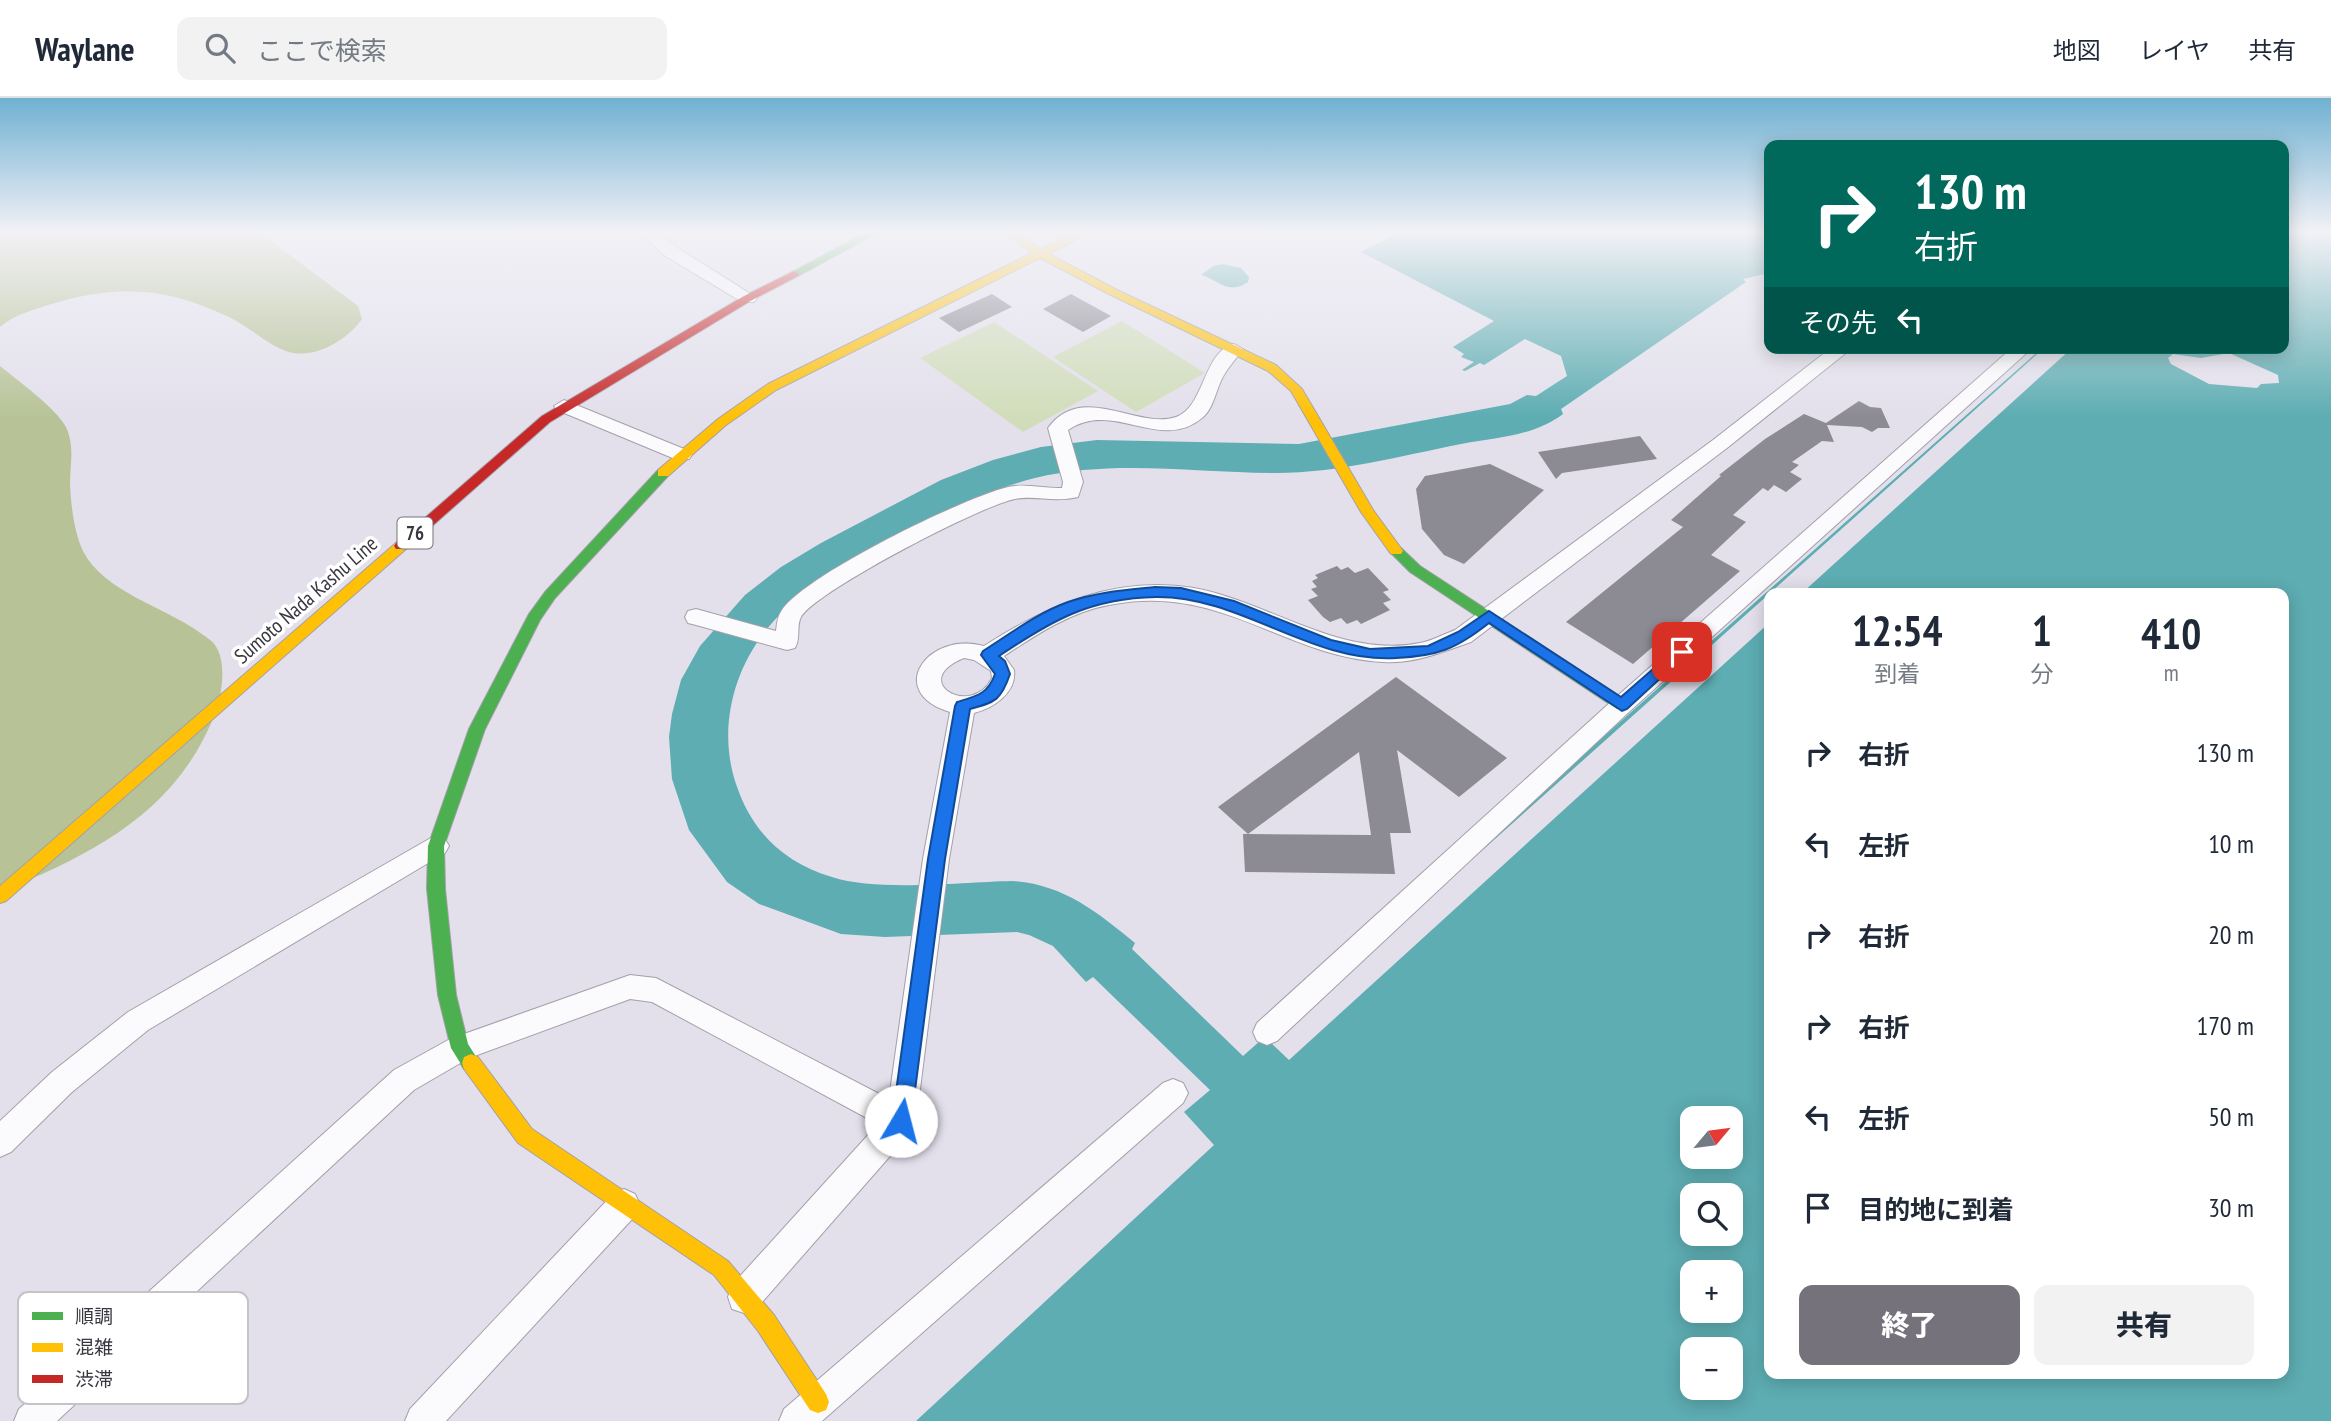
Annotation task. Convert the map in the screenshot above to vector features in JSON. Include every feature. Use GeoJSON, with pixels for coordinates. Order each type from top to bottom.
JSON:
{"type":"FeatureCollection","features":[{"type":"Feature","properties":{"kind":"street"},"geometry":{"type":"LineString","coordinates":[[741,294],[748,298]]}},
{"type":"Feature","properties":{"kind":"street","name":"Sumoto Nada Kashu Line"},"geometry":{"type":"LineString","coordinates":[[0,896],[546,419],[756,294]]}},
{"type":"Feature","properties":{"kind":"street"},"geometry":{"type":"LineString","coordinates":[[958,294],[772,387],[722,422],[682,455],[614,522],[550,595],[534,618],[477,729],[436,846],[436,889],[447,995],[460,1048],[525,1136],[721,1268],[766,1323],[807,1411],[1173,1093]]}},
{"type":"Feature","properties":{"kind":"street"},"geometry":{"type":"LineString","coordinates":[[1118,294],[1272,368],[1296,389],[1346,477],[1391,546],[1446,590],[1622,705]]}},
{"type":"Feature","properties":{"kind":"street"},"geometry":{"type":"LineString","coordinates":[[696,617],[787,642],[788,617],[802,600],[828,582],[932,527],[1011,493],[1059,496],[1071,492],[1073,482],[1058,428],[1069,417],[1103,411],[1160,424],[1177,424],[1199,412],[1213,377],[1234,349]]}},
{"type":"Feature","properties":{"kind":"street"},"geometry":{"type":"LineString","coordinates":[[988,655],[1038,622],[1072,606],[1105,598],[1155,592],[1191,595],[1234,606],[1328,645],[1370,654],[1430,651],[1463,636],[1720,444],[1835,354]]}},
{"type":"Feature","properties":{"kind":"street"},"geometry":{"type":"LineString","coordinates":[[1267,1032],[1622,705],[2016,354]]}},
{"type":"Feature","properties":{"kind":"street"},"geometry":{"type":"LineString","coordinates":[[564,406],[682,455]]}},
{"type":"Feature","properties":{"kind":"street"},"geometry":{"type":"LineString","coordinates":[[974,650],[988,655],[1000,665],[1001,682],[988,698],[962,706],[939,700],[931,693],[927,684],[933,665],[951,653],[974,650]]}},
{"type":"Feature","properties":{"kind":"street"},"geometry":{"type":"LineString","coordinates":[[744,1297],[901,1121],[936,859],[962,706]]}},
{"type":"Feature","properties":{"kind":"street"},"geometry":{"type":"LineString","coordinates":[[0,1142],[62,1082],[138,1021],[436,846]]}},
{"type":"Feature","properties":{"kind":"street"},"geometry":{"type":"LineString","coordinates":[[172,1292],[404,1080],[460,1048],[630,987],[656,990],[901,1121]]}},
{"type":"Feature","properties":{"kind":"street"},"geometry":{"type":"LineString","coordinates":[[422,1421],[624,1205]]}},
{"type":"Feature","properties":{"kind":"street"},"geometry":{"type":"LineString","coordinates":[[31,1421],[50,1404]]}},
{"type":"Feature","properties":{"kind":"green space"},"geometry":{"type":"Polygon","coordinates":[[[0,294],[98,294],[48,305],[11,319],[0,327],[0,294]]]}},
{"type":"Feature","properties":{"kind":"green space"},"geometry":{"type":"Polygon","coordinates":[[[158,294],[342,294],[358,306],[362,319],[341,340],[332,345],[313,352],[293,353],[277,347],[229,317],[183,299],[158,294]]]}},
{"type":"Feature","properties":{"kind":"green space"},"geometry":{"type":"Polygon","coordinates":[[[1122,321],[1205,373],[1136,412],[1053,357],[1122,321]]]}},
{"type":"Feature","properties":{"kind":"green space"},"geometry":{"type":"Polygon","coordinates":[[[994,322],[1098,391],[1023,432],[920,358],[994,322]]]}},
{"type":"Feature","properties":{"kind":"green space"},"geometry":{"type":"Polygon","coordinates":[[[0,366],[45,403],[66,427],[71,448],[70,484],[74,518],[83,551],[93,565],[119,588],[185,623],[212,641],[219,652],[222,678],[216,711],[200,746],[179,777],[155,803],[99,845],[0,892],[0,366]]]}},
{"type":"Feature","properties":{"kind":"water"},"geometry":{"type":"Polygon","coordinates":[[[1441,294],[1729,294],[1561,409],[1563,414],[1527,432],[1369,463],[1299,472],[1125,468],[1065,472],[997,490],[943,516],[795,602],[770,625],[755,645],[735,689],[728,736],[736,784],[760,831],[784,854],[799,863],[814,871],[851,882],[896,885],[1012,881],[1030,883],[1063,894],[1093,911],[1135,943],[1132,949],[1243,1056],[1764,594],[1764,1379],[2289,1379],[2289,588],[1771,588],[2035,354],[2173,354],[2168,358],[2171,364],[2209,384],[2257,388],[2261,384],[2279,383],[2278,375],[2231,354],[2289,354],[2289,294],[2331,294],[2331,1421],[916,1421],[1214,1145],[1184,1112],[1210,1090],[1093,977],[1086,982],[1053,946],[1029,935],[1017,932],[885,937],[841,934],[759,904],[727,882],[689,830],[672,779],[669,737],[681,680],[700,646],[745,595],[781,567],[941,480],[993,460],[1041,447],[1097,440],[1299,444],[1510,404],[1527,395],[1536,396],[1567,376],[1561,356],[1525,339],[1484,365],[1480,363],[1465,371],[1462,370],[1474,362],[1461,357],[1464,354],[1453,347],[1494,321],[1441,294]]]}},
{"type":"Feature","properties":{"kind":"water"},"geometry":{"type":"Polygon","coordinates":[[[2173,354],[2223,354],[2201,358],[2173,354]]]}},
{"type":"Feature","properties":{"kind":"pier"},"geometry":{"type":"Polygon","coordinates":[[[2037,354],[2065,354],[1808,588],[1776,588],[2037,354]]]}},
{"type":"Feature","properties":{"kind":"pier"},"geometry":{"type":"Polygon","coordinates":[[[1764,598],[1764,628],[1289,1060],[1269,1041],[1764,598]]]}},
{"type":"Feature","properties":{"kind":"building"},"geometry":{"type":"Polygon","coordinates":[[[992,294],[1012,307],[959,332],[939,318],[992,294]]]}},
{"type":"Feature","properties":{"kind":"building"},"geometry":{"type":"Polygon","coordinates":[[[1071,294],[1111,316],[1083,332],[1043,309],[1071,294]]]}},
{"type":"Feature","properties":{"kind":"building"},"geometry":{"type":"Polygon","coordinates":[[[1859,401],[1870,407],[1881,408],[1890,428],[1878,428],[1872,432],[1862,427],[1827,425],[1834,442],[1822,441],[1792,462],[1799,465],[1790,472],[1802,479],[1786,492],[1774,485],[1768,491],[1763,488],[1733,515],[1746,522],[1711,555],[1740,571],[1633,664],[1566,622],[1683,527],[1671,520],[1721,476],[1719,475],[1765,439],[1804,414],[1826,423],[1859,401]]]}},
{"type":"Feature","properties":{"kind":"building"},"geometry":{"type":"Polygon","coordinates":[[[1640,436],[1657,459],[1562,473],[1556,479],[1538,452],[1640,436]]]}},
{"type":"Feature","properties":{"kind":"building"},"geometry":{"type":"Polygon","coordinates":[[[1490,464],[1544,490],[1464,564],[1444,555],[1422,529],[1416,489],[1425,476],[1490,464]]]}},
{"type":"Feature","properties":{"kind":"building"},"geometry":{"type":"Polygon","coordinates":[[[1337,566],[1341,570],[1348,567],[1355,573],[1368,568],[1389,590],[1383,592],[1391,600],[1383,603],[1390,610],[1361,624],[1357,620],[1347,624],[1341,618],[1330,622],[1323,617],[1308,600],[1318,596],[1311,589],[1317,587],[1312,581],[1318,578],[1315,575],[1337,566]]]}},
{"type":"Feature","properties":{"kind":"building"},"geometry":{"type":"Polygon","coordinates":[[[1396,677],[1507,758],[1459,797],[1397,750],[1411,833],[1390,833],[1395,874],[1245,872],[1243,834],[1248,834],[1218,807],[1396,677]],[[1359,752],[1248,834],[1371,835],[1359,752]]]}},
{"type":"Feature","properties":{"kind":"traffic: fast"},"geometry":{"type":"LineString","coordinates":[[471,1063],[460,1048],[447,995],[436,889],[436,846],[477,729],[534,618],[550,595],[663,473]]}},
{"type":"Feature","properties":{"kind":"traffic: fast"},"geometry":{"type":"LineString","coordinates":[[1396,551],[1415,569],[1622,705]]}},
{"type":"Feature","properties":{"kind":"traffic: slow"},"geometry":{"type":"LineString","coordinates":[[663,473],[722,422],[772,387],[960,294]]}},
{"type":"Feature","properties":{"kind":"traffic: slow"},"geometry":{"type":"LineString","coordinates":[[1117,294],[1272,368],[1296,389],[1368,512],[1396,551]]}},
{"type":"Feature","properties":{"kind":"traffic: slow"},"geometry":{"type":"LineString","coordinates":[[0,896],[401,546]]}},
{"type":"Feature","properties":{"kind":"traffic: slow"},"geometry":{"type":"LineString","coordinates":[[471,1063],[525,1136],[721,1268],[766,1323],[818,1402]]}},
{"type":"Feature","properties":{"kind":"traffic: jam"},"geometry":{"type":"LineString","coordinates":[[401,546],[546,419],[756,294]]}},
{"type":"Feature","properties":{"kind":"route"},"geometry":{"type":"LineString","coordinates":[[901,1121],[936,859],[962,706],[976,704],[997,691],[1002,674],[1000,665],[988,655],[1038,622],[1072,606],[1105,598],[1155,592],[1181,593],[1234,606],[1328,645],[1370,654],[1430,651],[1463,636],[1489,616],[1622,705],[1682,652]]}}]}
